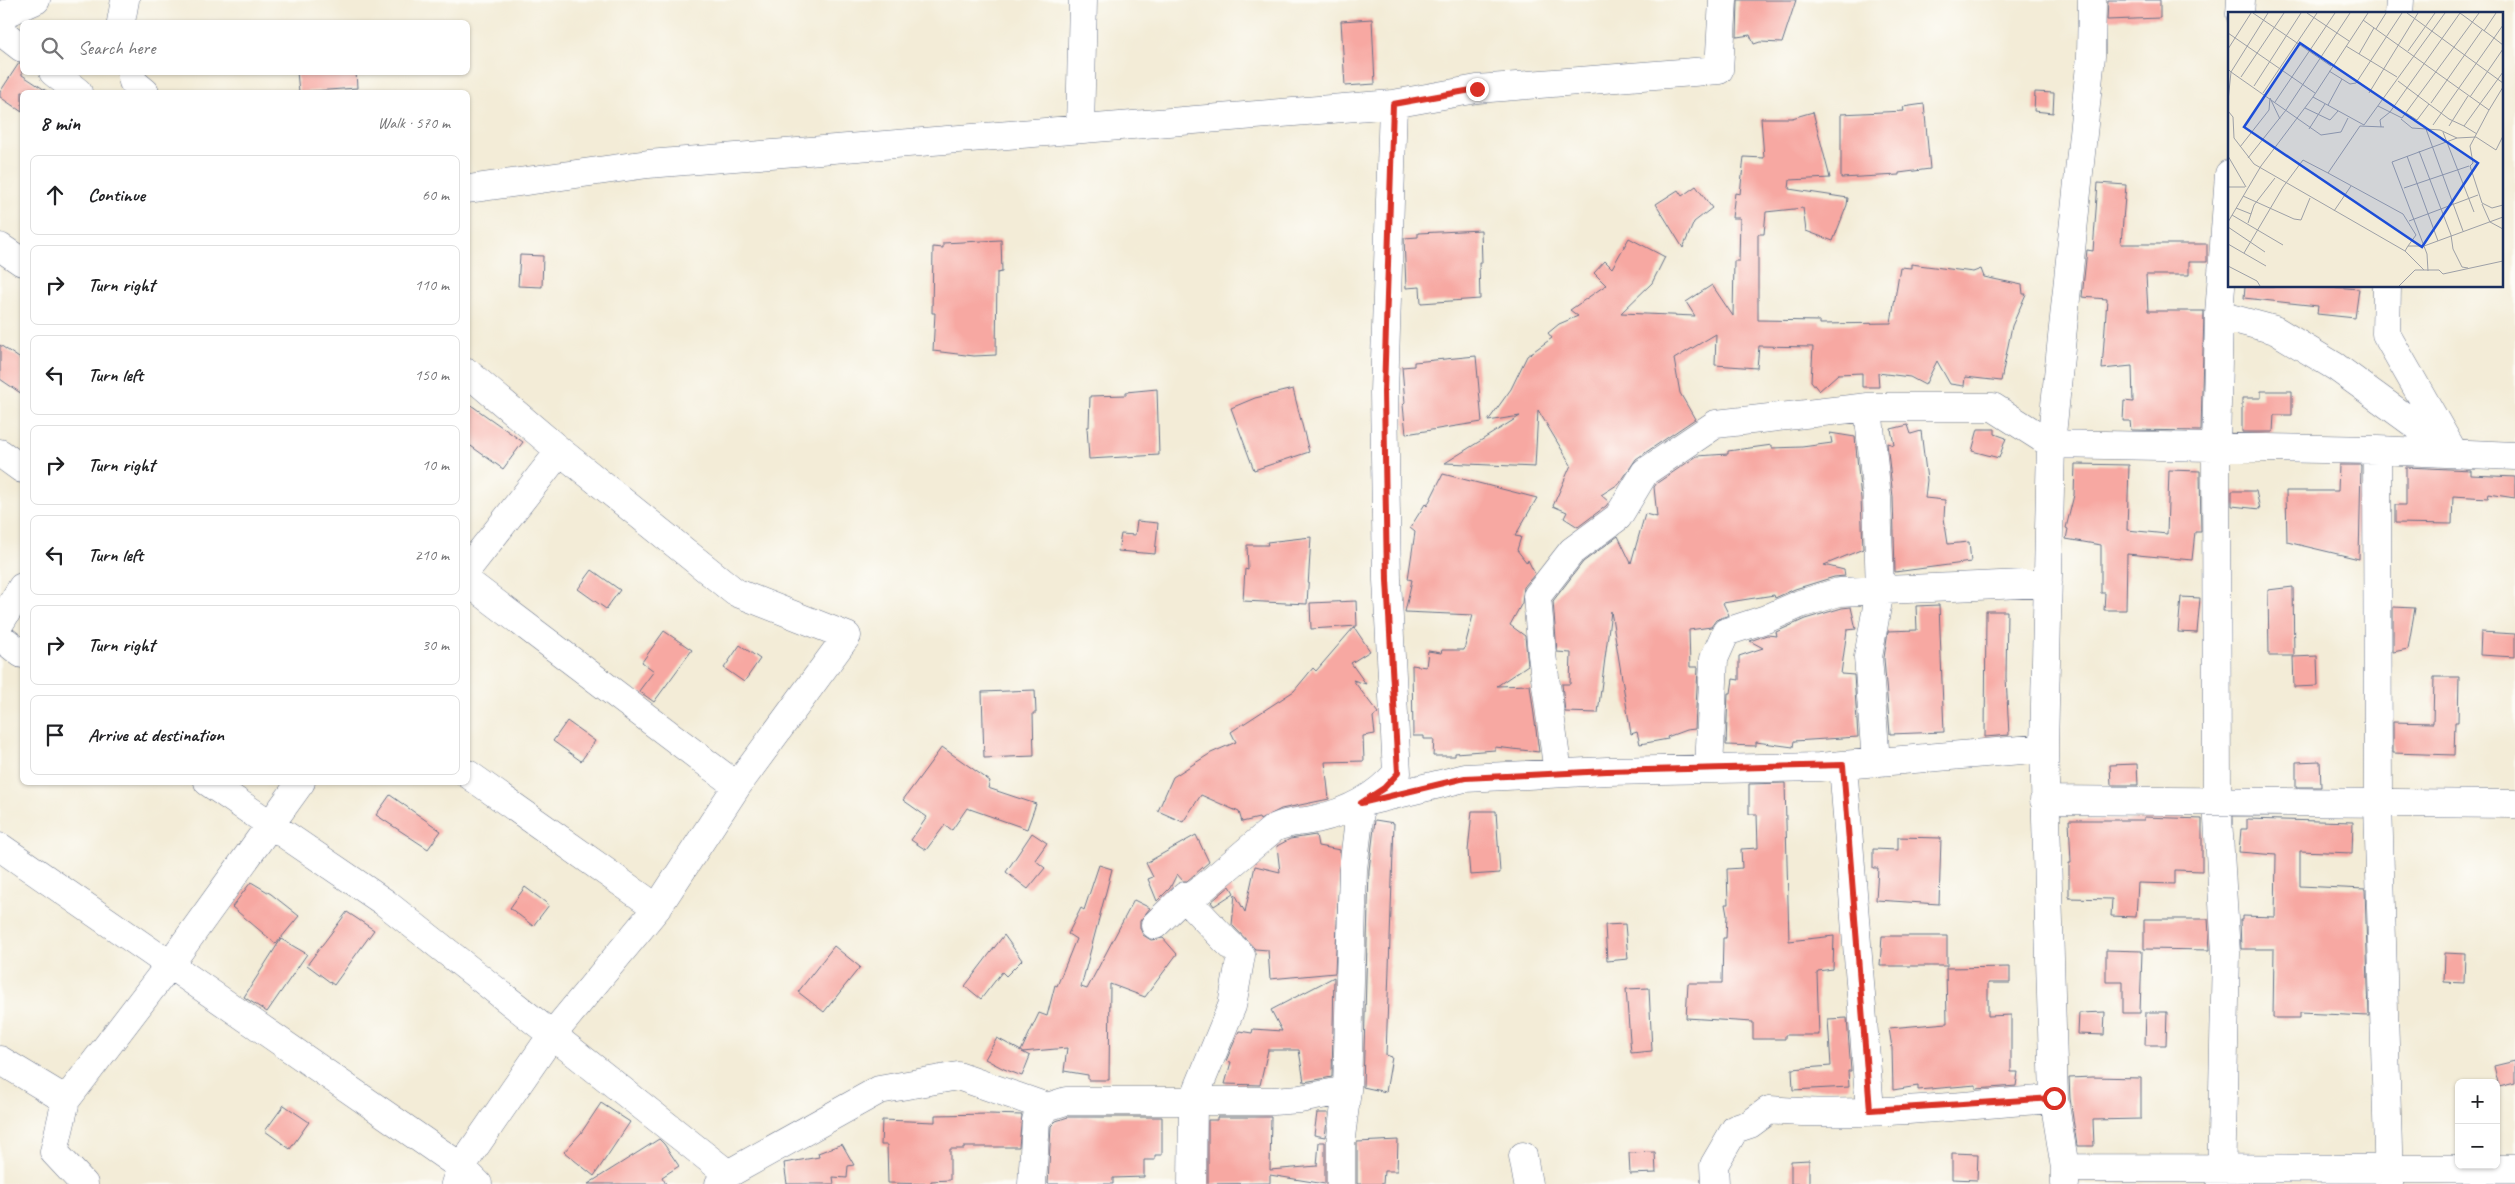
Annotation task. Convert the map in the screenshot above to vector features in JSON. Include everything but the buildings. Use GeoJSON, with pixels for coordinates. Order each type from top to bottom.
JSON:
{"type":"FeatureCollection","features":[{"type":"Feature","properties":{"kind":"street"},"geometry":{"type":"LineString","coordinates":[[0,16],[36,0]]}},
{"type":"Feature","properties":{"kind":"street"},"geometry":{"type":"LineString","coordinates":[[121,20],[125,0]]}},
{"type":"Feature","properties":{"kind":"street"},"geometry":{"type":"LineString","coordinates":[[1080,129],[1083,0]]}},
{"type":"Feature","properties":{"kind":"street"},"geometry":{"type":"LineString","coordinates":[[470,190],[648,164],[1393,104],[1477,89],[1719,70],[1723,0]]}},
{"type":"Feature","properties":{"kind":"street"},"geometry":{"type":"LineString","coordinates":[[2092,0],[2091,56],[2051,444],[2044,748],[2054,1098],[2065,1176],[2390,1176],[2515,1169]]}},
{"type":"Feature","properties":{"kind":"street"},"geometry":{"type":"LineString","coordinates":[[0,31],[20,46]]}},
{"type":"Feature","properties":{"kind":"street"},"geometry":{"type":"LineString","coordinates":[[57,75],[76,90]]}},
{"type":"Feature","properties":{"kind":"street"},"geometry":{"type":"LineString","coordinates":[[132,75],[133,82],[143,90]]}},
{"type":"Feature","properties":{"kind":"street"},"geometry":{"type":"LineString","coordinates":[[1341,1184],[1341,1137],[1347,1090],[1353,869],[1361,803],[1384,788],[1398,773],[1387,580],[1384,392],[1393,104]]}},
{"type":"Feature","properties":{"kind":"street"},"geometry":{"type":"LineString","coordinates":[[2221,1176],[2226,952],[2217,802],[2216,447],[2219,315],[2228,188]]}},
{"type":"Feature","properties":{"kind":"street"},"geometry":{"type":"LineString","coordinates":[[0,247],[20,261]]}},
{"type":"Feature","properties":{"kind":"street"},"geometry":{"type":"LineString","coordinates":[[2387,288],[2386,334],[2454,454]]}},
{"type":"Feature","properties":{"kind":"street"},"geometry":{"type":"LineString","coordinates":[[2219,315],[2275,330],[2336,367],[2454,454]]}},
{"type":"Feature","properties":{"kind":"street"},"geometry":{"type":"LineString","coordinates":[[0,847],[170,964],[465,1178],[552,1035],[657,908],[737,786],[847,636],[735,592],[560,451],[470,375]]}},
{"type":"Feature","properties":{"kind":"street"},"geometry":{"type":"LineString","coordinates":[[1868,407],[1877,498],[1880,590],[1868,657],[1876,762]]}},
{"type":"Feature","properties":{"kind":"street"},"geometry":{"type":"LineString","coordinates":[[1558,773],[1542,654],[1537,596],[1572,551],[1618,517],[1645,472],[1716,424],[1868,407],[1993,407],[2051,444],[2377,450],[2515,456]]}},
{"type":"Feature","properties":{"kind":"street"},"geometry":{"type":"LineString","coordinates":[[2377,450],[2378,803],[2390,1176]]}},
{"type":"Feature","properties":{"kind":"street"},"geometry":{"type":"LineString","coordinates":[[470,565],[560,451]]}},
{"type":"Feature","properties":{"kind":"street"},"geometry":{"type":"LineString","coordinates":[[0,453],[20,468]]}},
{"type":"Feature","properties":{"kind":"street"},"geometry":{"type":"LineString","coordinates":[[1709,769],[1714,659],[1726,632],[1766,619],[1800,604],[1839,592],[2048,583]]}},
{"type":"Feature","properties":{"kind":"street"},"geometry":{"type":"LineString","coordinates":[[470,584],[737,786]]}},
{"type":"Feature","properties":{"kind":"street"},"geometry":{"type":"LineString","coordinates":[[0,623],[20,590]]}},
{"type":"Feature","properties":{"kind":"street"},"geometry":{"type":"LineString","coordinates":[[0,637],[20,652]]}},
{"type":"Feature","properties":{"kind":"street"},"geometry":{"type":"LineString","coordinates":[[1188,901],[1274,828],[1289,821],[1316,819],[1361,803],[1465,778],[1558,773],[1843,765],[2044,748]]}},
{"type":"Feature","properties":{"kind":"street"},"geometry":{"type":"LineString","coordinates":[[1843,765],[1870,1110]]}},
{"type":"Feature","properties":{"kind":"street"},"geometry":{"type":"LineString","coordinates":[[470,775],[657,908]]}},
{"type":"Feature","properties":{"kind":"street"},"geometry":{"type":"LineString","coordinates":[[212,785],[384,902],[552,1035],[724,1179],[879,1090],[958,1076],[1047,1107]]}},
{"type":"Feature","properties":{"kind":"street"},"geometry":{"type":"LineString","coordinates":[[84,1184],[54,1152],[66,1100],[170,964],[299,785]]}},
{"type":"Feature","properties":{"kind":"street"},"geometry":{"type":"LineString","coordinates":[[2044,800],[2515,804]]}},
{"type":"Feature","properties":{"kind":"street"},"geometry":{"type":"LineString","coordinates":[[1155,925],[1185,896],[1224,940],[1241,955],[1232,1006],[1193,1101],[1192,1184]]}},
{"type":"Feature","properties":{"kind":"street"},"geometry":{"type":"LineString","coordinates":[[0,1060],[66,1100]]}},
{"type":"Feature","properties":{"kind":"street"},"geometry":{"type":"LineString","coordinates":[[1032,1184],[1036,1120],[1047,1107],[1066,1101],[1273,1102],[1347,1090]]}},
{"type":"Feature","properties":{"kind":"street"},"geometry":{"type":"LineString","coordinates":[[1715,1184],[1714,1165],[1735,1129],[1750,1124],[1769,1110],[1795,1112],[1870,1110],[2054,1098]]}},
{"type":"Feature","properties":{"kind":"street"},"geometry":{"type":"LineString","coordinates":[[1524,1156],[1528,1184]]}},
{"type":"Feature","properties":{"kind":"route"},"geometry":{"type":"LineString","coordinates":[[1477,89],[1393,104],[1384,392],[1387,580],[1398,773],[1384,788],[1361,803],[1465,778],[1607,771],[1819,768],[1843,765],[1870,1110],[2054,1098]]}}]}
